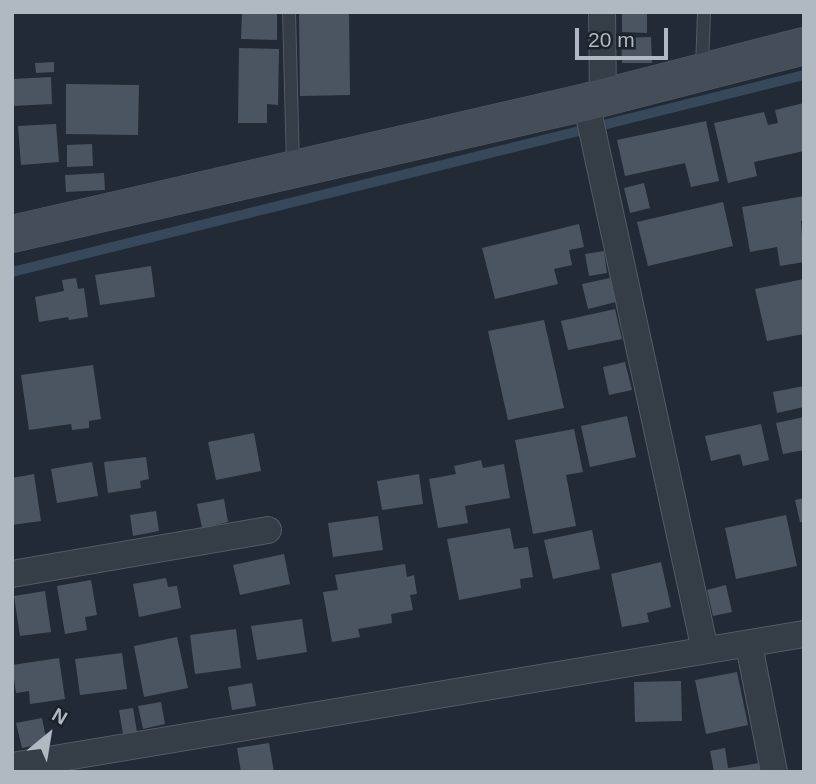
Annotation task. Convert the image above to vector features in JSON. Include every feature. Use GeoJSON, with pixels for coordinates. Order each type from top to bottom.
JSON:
{"type":"FeatureCollection","features":[{"type":"Feature","properties":{"kind":"street"},"geometry":{"type":"LineString","coordinates":[[603,12],[593,115],[705,650]]}},
{"type":"Feature","properties":{"kind":"street"},"geometry":{"type":"LineString","coordinates":[[12,234],[293,170],[593,115],[702,72],[804,46]]}},
{"type":"Feature","properties":{"kind":"street"},"geometry":{"type":"LineString","coordinates":[[12,574],[268,530]]}},
{"type":"Feature","properties":{"kind":"street"},"geometry":{"type":"LineString","coordinates":[[12,766],[804,634]]}},
{"type":"Feature","properties":{"kind":"street"},"geometry":{"type":"LineString","coordinates":[[749,645],[774,772]]}},
{"type":"Feature","properties":{"kind":"lane"},"geometry":{"type":"LineString","coordinates":[[289,12],[293,170]]}},
{"type":"Feature","properties":{"kind":"lane"},"geometry":{"type":"LineString","coordinates":[[702,72],[704,12]]}},
{"type":"Feature","properties":{"kind":"building"},"geometry":{"type":"Polygon","coordinates":[[[242,12],[277,12],[277,40],[241,39],[242,12]]]}},
{"type":"Feature","properties":{"kind":"building"},"geometry":{"type":"Polygon","coordinates":[[[299,12],[349,12],[350,95],[300,96],[299,12]]]}},
{"type":"Feature","properties":{"kind":"building"},"geometry":{"type":"Polygon","coordinates":[[[622,12],[647,12],[647,33],[622,32],[622,12]]]}},
{"type":"Feature","properties":{"kind":"building"},"geometry":{"type":"Polygon","coordinates":[[[651,37],[652,63],[622,63],[621,38],[651,37]]]}},
{"type":"Feature","properties":{"kind":"building"},"geometry":{"type":"Polygon","coordinates":[[[239,48],[279,49],[278,105],[267,104],[267,123],[238,123],[239,48]]]}},
{"type":"Feature","properties":{"kind":"building"},"geometry":{"type":"Polygon","coordinates":[[[54,62],[54,72],[36,73],[35,63],[54,62]]]}},
{"type":"Feature","properties":{"kind":"building"},"geometry":{"type":"Polygon","coordinates":[[[51,77],[52,104],[12,106],[12,79],[51,77]]]}},
{"type":"Feature","properties":{"kind":"building"},"geometry":{"type":"Polygon","coordinates":[[[66,84],[139,85],[138,135],[66,134],[66,84]]]}},
{"type":"Feature","properties":{"kind":"building"},"geometry":{"type":"Polygon","coordinates":[[[804,103],[804,151],[754,162],[757,176],[728,183],[714,123],[764,112],[768,125],[778,123],[775,110],[804,103]]]}},
{"type":"Feature","properties":{"kind":"building"},"geometry":{"type":"Polygon","coordinates":[[[706,121],[719,181],[691,187],[685,163],[625,176],[617,140],[706,121]]]}},
{"type":"Feature","properties":{"kind":"building"},"geometry":{"type":"Polygon","coordinates":[[[56,124],[59,162],[21,165],[18,126],[56,124]]]}},
{"type":"Feature","properties":{"kind":"building"},"geometry":{"type":"Polygon","coordinates":[[[92,144],[93,166],[67,167],[67,145],[92,144]]]}},
{"type":"Feature","properties":{"kind":"building"},"geometry":{"type":"Polygon","coordinates":[[[104,173],[105,190],[66,192],[65,175],[104,173]]]}},
{"type":"Feature","properties":{"kind":"building"},"geometry":{"type":"Polygon","coordinates":[[[644,183],[650,208],[630,213],[624,188],[644,183]]]}},
{"type":"Feature","properties":{"kind":"building"},"geometry":{"type":"Polygon","coordinates":[[[804,196],[804,220],[801,221],[804,262],[780,266],[777,247],[750,252],[742,207],[804,196]]]}},
{"type":"Feature","properties":{"kind":"building"},"geometry":{"type":"Polygon","coordinates":[[[723,202],[733,246],[648,266],[637,222],[723,202]]]}},
{"type":"Feature","properties":{"kind":"building"},"geometry":{"type":"Polygon","coordinates":[[[579,224],[584,247],[569,250],[572,265],[554,269],[558,284],[495,299],[482,248],[579,224]]]}},
{"type":"Feature","properties":{"kind":"building"},"geometry":{"type":"Polygon","coordinates":[[[604,251],[607,273],[589,276],[585,254],[604,251]]]}},
{"type":"Feature","properties":{"kind":"building"},"geometry":{"type":"Polygon","coordinates":[[[151,266],[155,297],[100,305],[95,275],[151,266]]]}},
{"type":"Feature","properties":{"kind":"building"},"geometry":{"type":"Polygon","coordinates":[[[76,278],[78,289],[84,288],[88,317],[39,322],[35,297],[64,291],[62,280],[76,278]]]}},
{"type":"Feature","properties":{"kind":"building"},"geometry":{"type":"Polygon","coordinates":[[[610,278],[616,302],[588,309],[582,284],[610,278]]]}},
{"type":"Feature","properties":{"kind":"building"},"geometry":{"type":"Polygon","coordinates":[[[804,279],[804,334],[767,341],[755,289],[804,279]]]}},
{"type":"Feature","properties":{"kind":"building"},"geometry":{"type":"Polygon","coordinates":[[[615,309],[622,339],[568,350],[561,321],[615,309]]]}},
{"type":"Feature","properties":{"kind":"building"},"geometry":{"type":"Polygon","coordinates":[[[544,320],[564,408],[508,420],[488,331],[544,320]]]}},
{"type":"Feature","properties":{"kind":"building"},"geometry":{"type":"Polygon","coordinates":[[[625,362],[632,390],[609,395],[603,367],[625,362]]]}},
{"type":"Feature","properties":{"kind":"building"},"geometry":{"type":"Polygon","coordinates":[[[93,365],[101,419],[89,421],[89,428],[72,430],[71,424],[29,430],[21,375],[93,365]]]}},
{"type":"Feature","properties":{"kind":"building"},"geometry":{"type":"Polygon","coordinates":[[[804,386],[804,407],[777,413],[773,392],[804,386]]]}},
{"type":"Feature","properties":{"kind":"building"},"geometry":{"type":"Polygon","coordinates":[[[627,416],[636,457],[590,467],[581,426],[627,416]]]}},
{"type":"Feature","properties":{"kind":"building"},"geometry":{"type":"Polygon","coordinates":[[[804,417],[804,450],[783,454],[776,423],[804,417]]]}},
{"type":"Feature","properties":{"kind":"building"},"geometry":{"type":"Polygon","coordinates":[[[761,424],[769,460],[743,466],[740,454],[711,461],[705,436],[761,424]]]}},
{"type":"Feature","properties":{"kind":"building"},"geometry":{"type":"Polygon","coordinates":[[[574,429],[583,472],[566,475],[576,526],[533,534],[515,440],[574,429]]]}},
{"type":"Feature","properties":{"kind":"building"},"geometry":{"type":"Polygon","coordinates":[[[254,433],[261,471],[216,480],[208,442],[254,433]]]}},
{"type":"Feature","properties":{"kind":"building"},"geometry":{"type":"Polygon","coordinates":[[[146,457],[149,479],[140,481],[141,488],[108,493],[104,462],[146,457]]]}},
{"type":"Feature","properties":{"kind":"building"},"geometry":{"type":"Polygon","coordinates":[[[481,460],[483,468],[504,464],[510,498],[465,506],[468,523],[438,528],[429,479],[456,474],[454,466],[481,460]]]}},
{"type":"Feature","properties":{"kind":"building"},"geometry":{"type":"Polygon","coordinates":[[[92,462],[98,496],[57,503],[51,469],[92,462]]]}},
{"type":"Feature","properties":{"kind":"building"},"geometry":{"type":"Polygon","coordinates":[[[34,474],[41,521],[12,525],[12,478],[34,474]]]}},
{"type":"Feature","properties":{"kind":"building"},"geometry":{"type":"Polygon","coordinates":[[[419,474],[423,504],[382,510],[377,481],[419,474]]]}},
{"type":"Feature","properties":{"kind":"building"},"geometry":{"type":"Polygon","coordinates":[[[804,498],[804,522],[800,522],[795,500],[804,498]]]}},
{"type":"Feature","properties":{"kind":"building"},"geometry":{"type":"Polygon","coordinates":[[[224,499],[228,522],[202,528],[197,504],[224,499]]]}},
{"type":"Feature","properties":{"kind":"building"},"geometry":{"type":"Polygon","coordinates":[[[156,511],[159,531],[133,536],[130,515],[156,511]]]}},
{"type":"Feature","properties":{"kind":"building"},"geometry":{"type":"Polygon","coordinates":[[[786,515],[797,566],[736,579],[725,528],[786,515]]]}},
{"type":"Feature","properties":{"kind":"building"},"geometry":{"type":"Polygon","coordinates":[[[378,516],[383,550],[333,557],[328,523],[378,516]]]}},
{"type":"Feature","properties":{"kind":"building"},"geometry":{"type":"Polygon","coordinates":[[[510,528],[514,549],[528,547],[533,577],[520,579],[521,588],[459,600],[447,539],[510,528]]]}},
{"type":"Feature","properties":{"kind":"building"},"geometry":{"type":"Polygon","coordinates":[[[592,530],[600,569],[553,579],[544,540],[592,530]]]}},
{"type":"Feature","properties":{"kind":"building"},"geometry":{"type":"Polygon","coordinates":[[[284,554],[290,584],[240,595],[233,565],[284,554]]]}},
{"type":"Feature","properties":{"kind":"building"},"geometry":{"type":"Polygon","coordinates":[[[661,562],[671,607],[647,613],[649,622],[622,627],[611,574],[661,562]]]}},
{"type":"Feature","properties":{"kind":"building"},"geometry":{"type":"Polygon","coordinates":[[[405,564],[407,577],[414,575],[417,594],[410,595],[413,610],[391,614],[392,623],[358,629],[360,637],[332,642],[323,592],[338,590],[335,575],[405,564]]]}},
{"type":"Feature","properties":{"kind":"building"},"geometry":{"type":"Polygon","coordinates":[[[166,578],[168,587],[177,586],[181,608],[139,617],[133,584],[166,578]]]}},
{"type":"Feature","properties":{"kind":"building"},"geometry":{"type":"Polygon","coordinates":[[[91,580],[97,615],[85,617],[87,630],[65,634],[57,586],[91,580]]]}},
{"type":"Feature","properties":{"kind":"building"},"geometry":{"type":"Polygon","coordinates":[[[726,585],[732,612],[713,616],[707,590],[726,585]]]}},
{"type":"Feature","properties":{"kind":"building"},"geometry":{"type":"Polygon","coordinates":[[[45,591],[51,632],[20,636],[14,596],[45,591]]]}},
{"type":"Feature","properties":{"kind":"building"},"geometry":{"type":"Polygon","coordinates":[[[302,619],[307,652],[257,660],[251,626],[302,619]]]}},
{"type":"Feature","properties":{"kind":"building"},"geometry":{"type":"Polygon","coordinates":[[[236,629],[241,668],[195,674],[190,635],[236,629]]]}},
{"type":"Feature","properties":{"kind":"building"},"geometry":{"type":"Polygon","coordinates":[[[177,637],[188,688],[144,697],[134,646],[177,637]]]}},
{"type":"Feature","properties":{"kind":"building"},"geometry":{"type":"Polygon","coordinates":[[[122,653],[127,689],[80,695],[75,659],[122,653]]]}},
{"type":"Feature","properties":{"kind":"building"},"geometry":{"type":"Polygon","coordinates":[[[59,658],[65,699],[30,704],[29,691],[16,693],[12,665],[59,658]]]}},
{"type":"Feature","properties":{"kind":"building"},"geometry":{"type":"Polygon","coordinates":[[[737,672],[748,725],[706,734],[695,680],[737,672]]]}},
{"type":"Feature","properties":{"kind":"building"},"geometry":{"type":"Polygon","coordinates":[[[681,681],[682,721],[635,722],[634,682],[681,681]]]}},
{"type":"Feature","properties":{"kind":"building"},"geometry":{"type":"Polygon","coordinates":[[[252,683],[256,706],[232,710],[228,687],[252,683]]]}},
{"type":"Feature","properties":{"kind":"building"},"geometry":{"type":"Polygon","coordinates":[[[161,702],[165,724],[143,729],[138,706],[161,702]]]}},
{"type":"Feature","properties":{"kind":"building"},"geometry":{"type":"Polygon","coordinates":[[[133,708],[137,732],[123,734],[119,710],[133,708]]]}},
{"type":"Feature","properties":{"kind":"building"},"geometry":{"type":"Polygon","coordinates":[[[42,718],[47,743],[22,748],[16,723],[42,718]]]}},
{"type":"Feature","properties":{"kind":"building"},"geometry":{"type":"Polygon","coordinates":[[[269,743],[274,772],[241,772],[237,748],[269,743]]]}},
{"type":"Feature","properties":{"kind":"building"},"geometry":{"type":"Polygon","coordinates":[[[725,748],[728,768],[760,763],[761,772],[714,772],[710,751],[725,748]]]}},
{"type":"Feature","properties":{"kind":"waterway"},"geometry":{"type":"LineString","coordinates":[[12,272],[804,75]]}}]}
